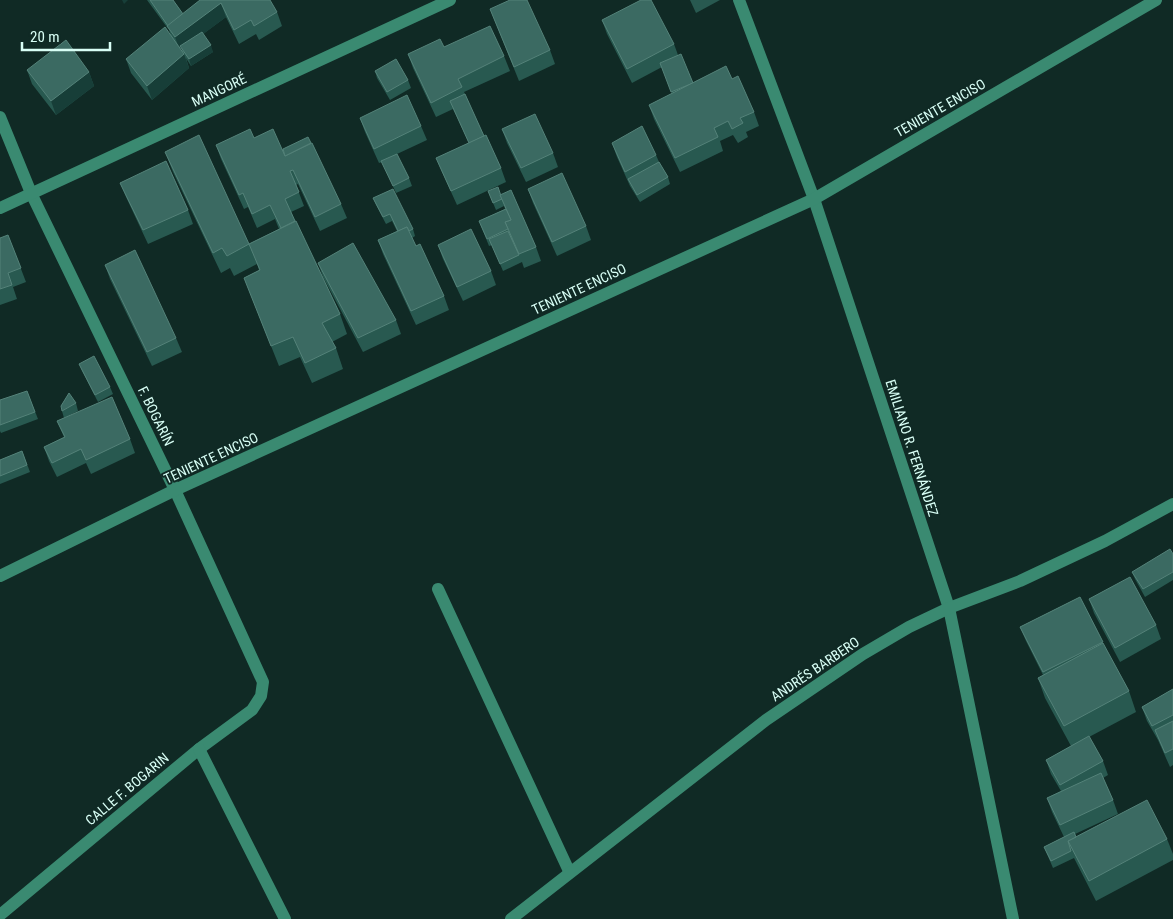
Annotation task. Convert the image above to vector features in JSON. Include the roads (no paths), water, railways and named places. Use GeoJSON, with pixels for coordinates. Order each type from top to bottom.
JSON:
{"type":"FeatureCollection","features":[{"type":"Feature","properties":{"kind":"street","name":"MANGORÉ"},"geometry":{"type":"LineString","coordinates":[[0,208],[450,0]]}},
{"type":"Feature","properties":{"kind":"street","name":"EMILIANO R. FERNÁNDEZ"},"geometry":{"type":"LineString","coordinates":[[739,0],[814,199],[949,608],[1012,919]]}},
{"type":"Feature","properties":{"kind":"street","name":"TENIENTE ENCISO"},"geometry":{"type":"LineString","coordinates":[[0,576],[175,490],[814,199],[1156,0]]}},
{"type":"Feature","properties":{"kind":"street","name":"F. BOGARÍN"},"geometry":{"type":"LineString","coordinates":[[0,116],[31,193],[175,490],[262,682]]}},
{"type":"Feature","properties":{"kind":"street","name":"ANDRÉS BARBERO"},"geometry":{"type":"LineString","coordinates":[[510,919],[766,720],[863,654],[909,627],[949,608],[1020,582],[1105,541],[1173,504]]}},
{"type":"Feature","properties":{"kind":"street"},"geometry":{"type":"LineString","coordinates":[[438,589],[570,871]]}},
{"type":"Feature","properties":{"kind":"street","name":"CALLE F. BOGARIN"},"geometry":{"type":"LineString","coordinates":[[0,915],[199,749],[252,710],[261,696],[262,682]]}},
{"type":"Feature","properties":{"kind":"street"},"geometry":{"type":"LineString","coordinates":[[199,749],[285,919]]}}]}
